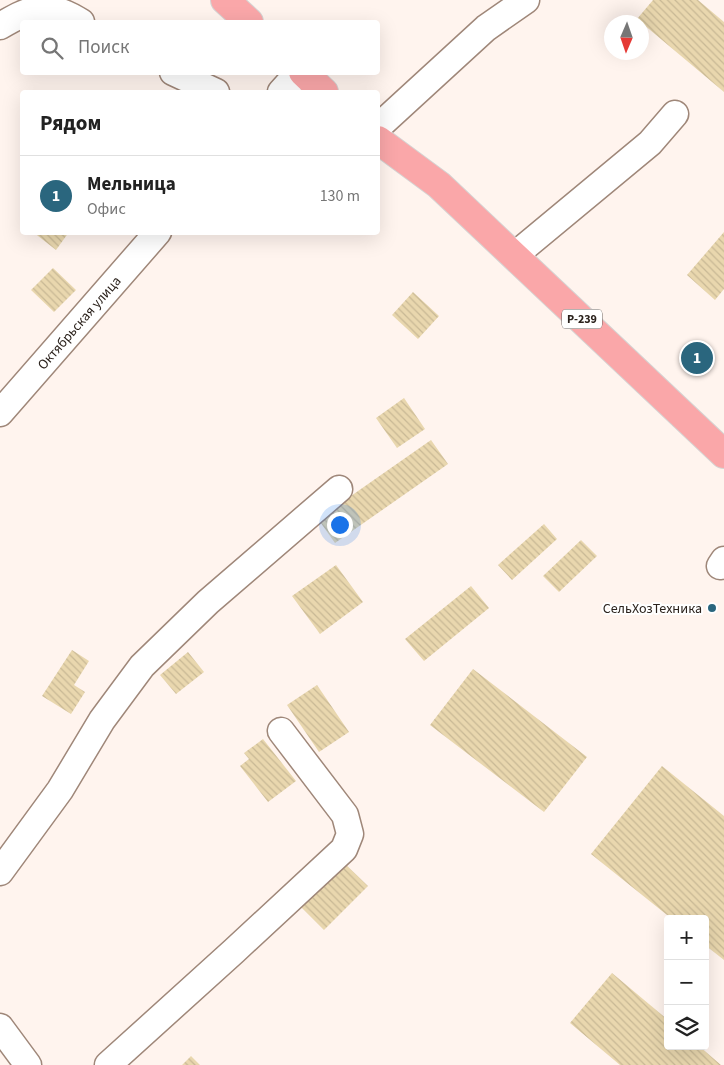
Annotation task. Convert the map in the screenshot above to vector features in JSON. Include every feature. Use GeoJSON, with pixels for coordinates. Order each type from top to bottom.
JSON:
{"type":"FeatureCollection","features":[{"type":"Feature","properties":{"kind":"highway"},"geometry":{"type":"LineString","coordinates":[[225,0],[247,20]]}},
{"type":"Feature","properties":{"kind":"highway"},"geometry":{"type":"LineString","coordinates":[[304,75],[322,90]]}},
{"type":"Feature","properties":{"kind":"highway","name":"Р-239"},"geometry":{"type":"LineString","coordinates":[[380,141],[439,185],[724,454]]}},
{"type":"Feature","properties":{"kind":"street"},"geometry":{"type":"LineString","coordinates":[[380,125],[486,28],[526,0]]}},
{"type":"Feature","properties":{"kind":"street"},"geometry":{"type":"LineString","coordinates":[[0,26],[16,16],[40,8],[59,11],[77,20]]}},
{"type":"Feature","properties":{"kind":"street"},"geometry":{"type":"LineString","coordinates":[[179,75],[212,90]]}},
{"type":"Feature","properties":{"kind":"street"},"geometry":{"type":"LineString","coordinates":[[283,90],[298,75]]}},
{"type":"Feature","properties":{"kind":"street"},"geometry":{"type":"LineString","coordinates":[[515,255],[650,143],[675,114]]}},
{"type":"Feature","properties":{"kind":"street","name":"Октябрьская улица"},"geometry":{"type":"LineString","coordinates":[[0,413],[155,235]]}},
{"type":"Feature","properties":{"kind":"street"},"geometry":{"type":"LineString","coordinates":[[0,872],[60,790],[102,720],[142,666],[208,602],[339,489]]}},
{"type":"Feature","properties":{"kind":"street"},"geometry":{"type":"LineString","coordinates":[[108,1065],[344,848],[350,834],[345,815],[281,731]]}},
{"type":"Feature","properties":{"kind":"street"},"geometry":{"type":"LineString","coordinates":[[0,1027],[28,1065]]}},
{"type":"Feature","properties":{"kind":"building"},"geometry":{"type":"Polygon","coordinates":[[[653,0],[698,0],[724,22],[724,92],[649,29],[649,15],[640,15],[653,0]]]}},
{"type":"Feature","properties":{"kind":"building"},"geometry":{"type":"Polygon","coordinates":[[[724,232],[724,289],[715,300],[687,275],[724,232]]]}},
{"type":"Feature","properties":{"kind":"building"},"geometry":{"type":"Polygon","coordinates":[[[37,235],[67,235],[56,250],[37,235]]]}},
{"type":"Feature","properties":{"kind":"building"},"geometry":{"type":"Polygon","coordinates":[[[53,268],[76,290],[54,312],[31,290],[53,268]]]}},
{"type":"Feature","properties":{"kind":"building"},"geometry":{"type":"Polygon","coordinates":[[[413,292],[439,316],[418,339],[392,315],[413,292]]]}},
{"type":"Feature","properties":{"kind":"building"},"geometry":{"type":"Polygon","coordinates":[[[404,398],[425,429],[397,448],[376,418],[404,398]]]}},
{"type":"Feature","properties":{"kind":"building"},"geometry":{"type":"Polygon","coordinates":[[[431,440],[448,464],[335,543],[318,519],[431,440]]]}},
{"type":"Feature","properties":{"kind":"building"},"geometry":{"type":"Polygon","coordinates":[[[544,524],[557,539],[512,580],[498,565],[544,524]]]}},
{"type":"Feature","properties":{"kind":"building"},"geometry":{"type":"Polygon","coordinates":[[[581,540],[597,556],[559,592],[543,576],[581,540]]]}},
{"type":"Feature","properties":{"kind":"building"},"geometry":{"type":"Polygon","coordinates":[[[336,565],[363,602],[320,634],[292,596],[336,565]]]}},
{"type":"Feature","properties":{"kind":"building"},"geometry":{"type":"Polygon","coordinates":[[[471,586],[489,608],[424,661],[405,639],[471,586]]]}},
{"type":"Feature","properties":{"kind":"building"},"geometry":{"type":"Polygon","coordinates":[[[72,650],[89,661],[74,685],[85,692],[71,714],[42,696],[72,650]]]}},
{"type":"Feature","properties":{"kind":"building"},"geometry":{"type":"Polygon","coordinates":[[[188,652],[204,672],[176,694],[160,675],[188,652]]]}},
{"type":"Feature","properties":{"kind":"building"},"geometry":{"type":"Polygon","coordinates":[[[473,669],[587,757],[544,812],[430,725],[473,669]]]}},
{"type":"Feature","properties":{"kind":"building"},"geometry":{"type":"Polygon","coordinates":[[[317,685],[349,732],[319,752],[287,705],[317,685]]]}},
{"type":"Feature","properties":{"kind":"building"},"geometry":{"type":"Polygon","coordinates":[[[263,739],[296,781],[268,802],[240,766],[249,759],[244,753],[263,739]]]}},
{"type":"Feature","properties":{"kind":"building"},"geometry":{"type":"Polygon","coordinates":[[[662,766],[724,816],[724,960],[709,948],[709,915],[667,915],[591,854],[662,766]]]}},
{"type":"Feature","properties":{"kind":"building"},"geometry":{"type":"Polygon","coordinates":[[[342,861],[368,886],[324,930],[299,905],[342,861]]]}},
{"type":"Feature","properties":{"kind":"building"},"geometry":{"type":"Polygon","coordinates":[[[612,973],[664,1017],[664,1050],[704,1050],[721,1065],[620,1065],[570,1023],[612,973]]]}},
{"type":"Feature","properties":{"kind":"building"},"geometry":{"type":"Polygon","coordinates":[[[191,1056],[200,1065],[182,1065],[191,1056]]]}},
{"type":"Feature","properties":{"kind":"place","name":"Мельница"},"geometry":{"type":"Point","coordinates":[697,358]}},
{"type":"Feature","properties":{"kind":"place","name":"СельХозТехника"},"geometry":{"type":"Point","coordinates":[712,608]}}]}
